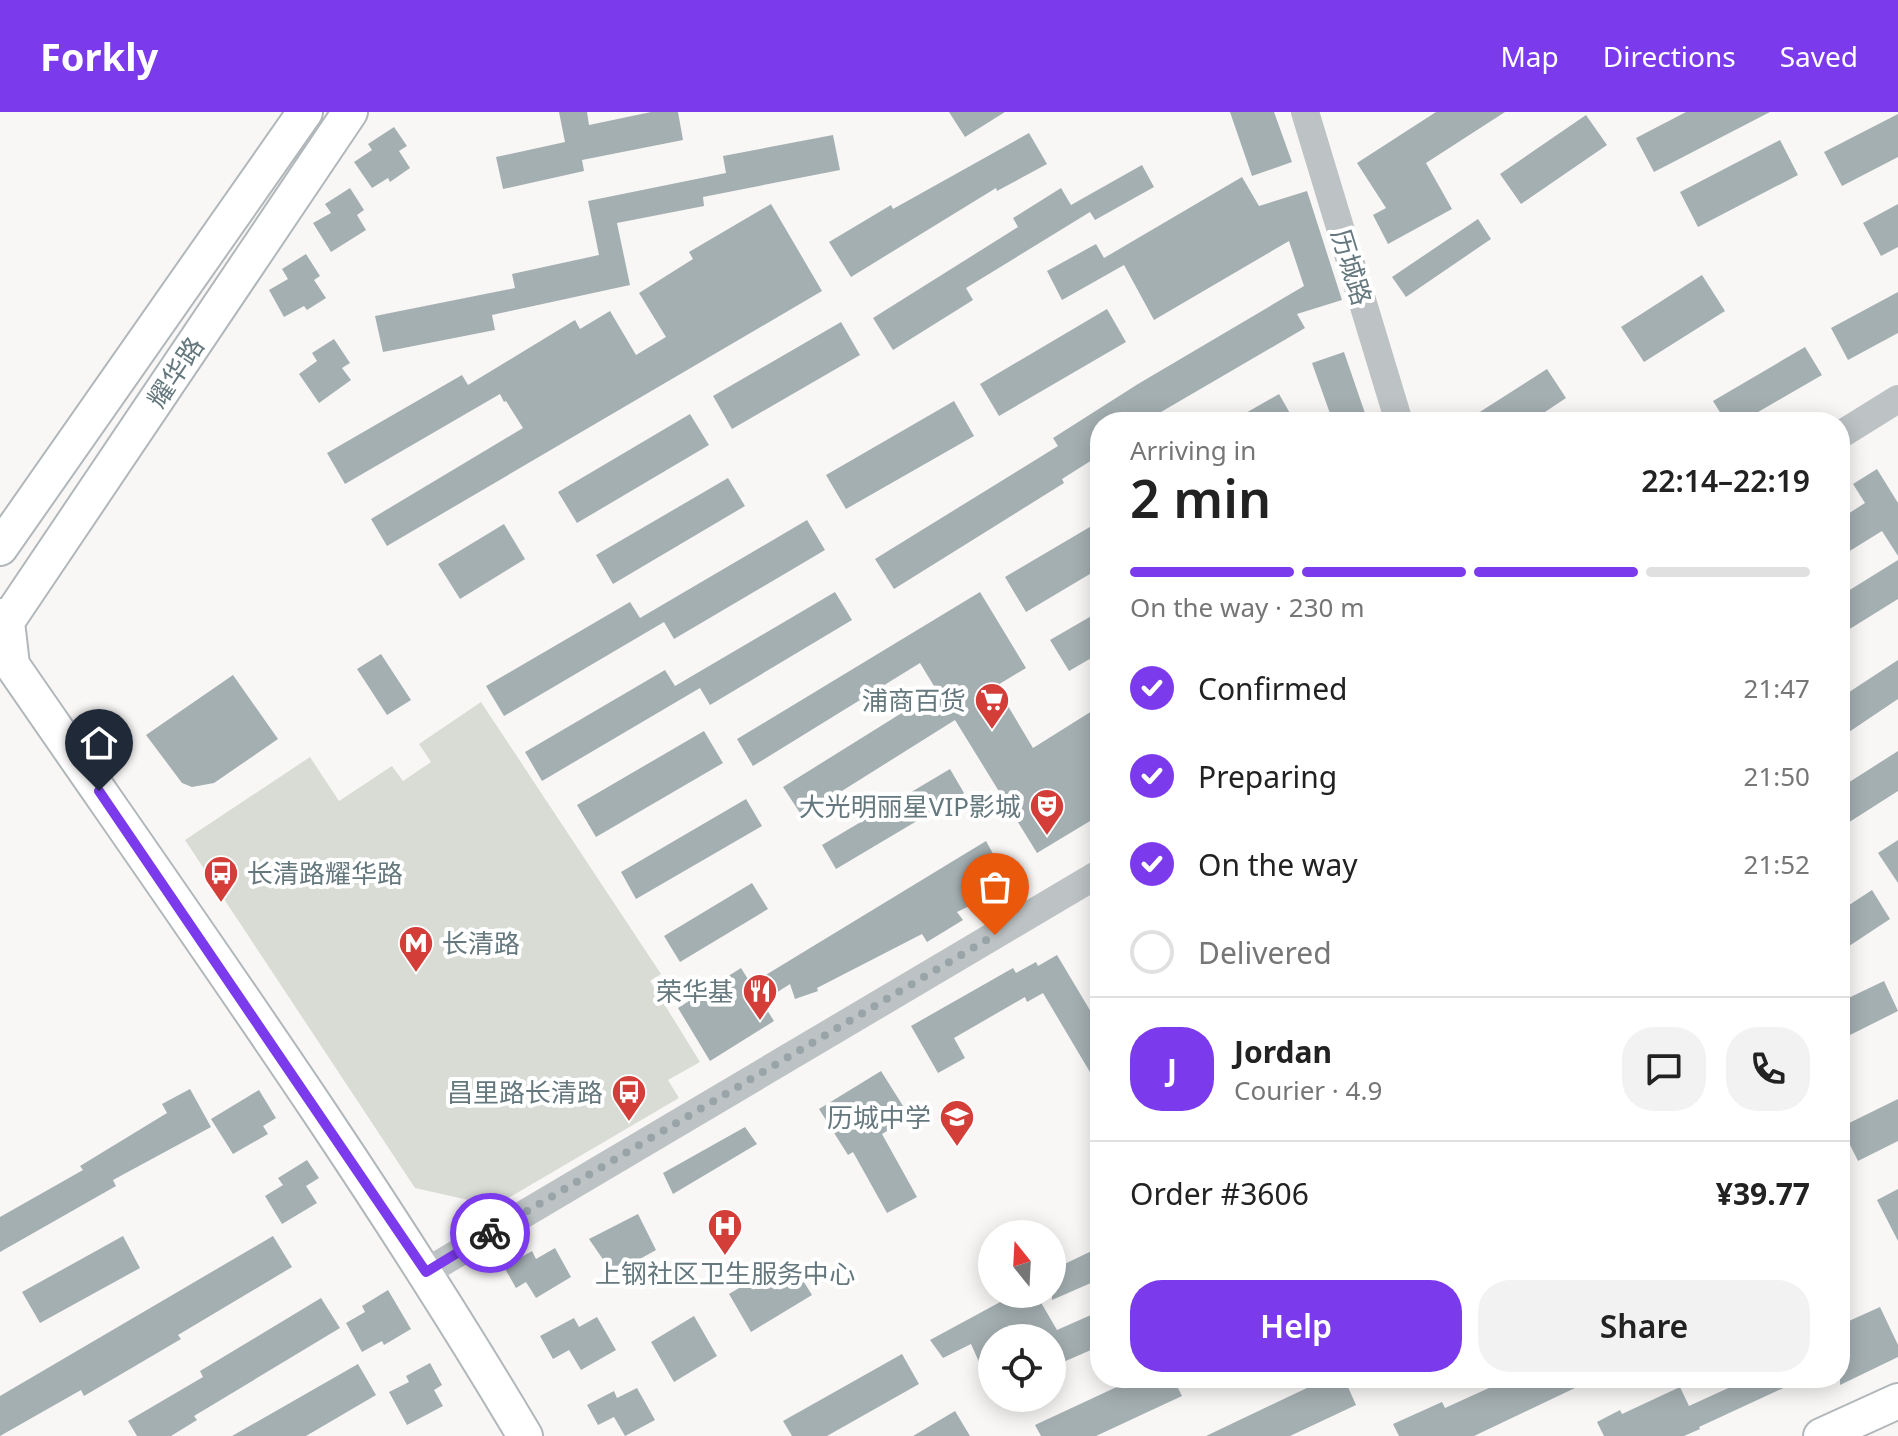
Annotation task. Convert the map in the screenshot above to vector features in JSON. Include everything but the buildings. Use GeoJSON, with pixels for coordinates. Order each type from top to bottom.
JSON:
{"type":"FeatureCollection","features":[{"type":"Feature","properties":{"kind":"main road","name":"耀华路"},"geometry":{"type":"LineString","coordinates":[[0,548],[305,112]]}},
{"type":"Feature","properties":{"kind":"main road","name":"耀华路"},"geometry":{"type":"LineString","coordinates":[[2,623],[350,112]]}},
{"type":"Feature","properties":{"kind":"main road"},"geometry":{"type":"LineString","coordinates":[[2,623],[6,666],[426,1272],[525,1436]]}},
{"type":"Feature","properties":{"kind":"main road"},"geometry":{"type":"LineString","coordinates":[[1821,1436],[1898,1401]]}},
{"type":"Feature","properties":{"kind":"street","name":"历城路"},"geometry":{"type":"LineString","coordinates":[[1305,112],[1396,412]]}},
{"type":"Feature","properties":{"kind":"street"},"geometry":{"type":"LineString","coordinates":[[1850,429],[1898,399]]}},
{"type":"Feature","properties":{"kind":"street"},"geometry":{"type":"LineString","coordinates":[[426,1272],[1090,879]]}},
{"type":"Feature","properties":{"kind":"shaded area"},"geometry":{"type":"Polygon","coordinates":[[[481,702],[661,974],[650,981],[700,1062],[668,1080],[679,1098],[495,1206],[415,1188],[185,840],[310,757],[339,801],[392,766],[403,781],[431,762],[419,744],[481,702]]]}},
{"type":"Feature","properties":{"kind":"way so far"},"geometry":{"type":"LineString","coordinates":[[490,1233],[995,935]]}},
{"type":"Feature","properties":{"kind":"place","name":"浦商百货"},"geometry":{"type":"Point","coordinates":[992,731]}},
{"type":"Feature","properties":{"kind":"place","name":"大光明丽星VIP影城"},"geometry":{"type":"Point","coordinates":[1047,837]}},
{"type":"Feature","properties":{"kind":"place","name":"长清路耀华路"},"geometry":{"type":"Point","coordinates":[221,904]}},
{"type":"Feature","properties":{"kind":"place","name":"长清路"},"geometry":{"type":"Point","coordinates":[416,974]}},
{"type":"Feature","properties":{"kind":"place","name":"荣华基"},"geometry":{"type":"Point","coordinates":[760,1022]}},
{"type":"Feature","properties":{"kind":"place","name":"昌里路长清路"},"geometry":{"type":"Point","coordinates":[629,1123]}},
{"type":"Feature","properties":{"kind":"place","name":"历城中学"},"geometry":{"type":"Point","coordinates":[957,1148]}},
{"type":"Feature","properties":{"kind":"place","name":"上钢社区卫生服务中心"},"geometry":{"type":"Point","coordinates":[725,1257]}},
{"type":"Feature","properties":{"kind":"route"},"geometry":{"type":"LineString","coordinates":[[99,791],[426,1272],[490,1233]]}}]}
